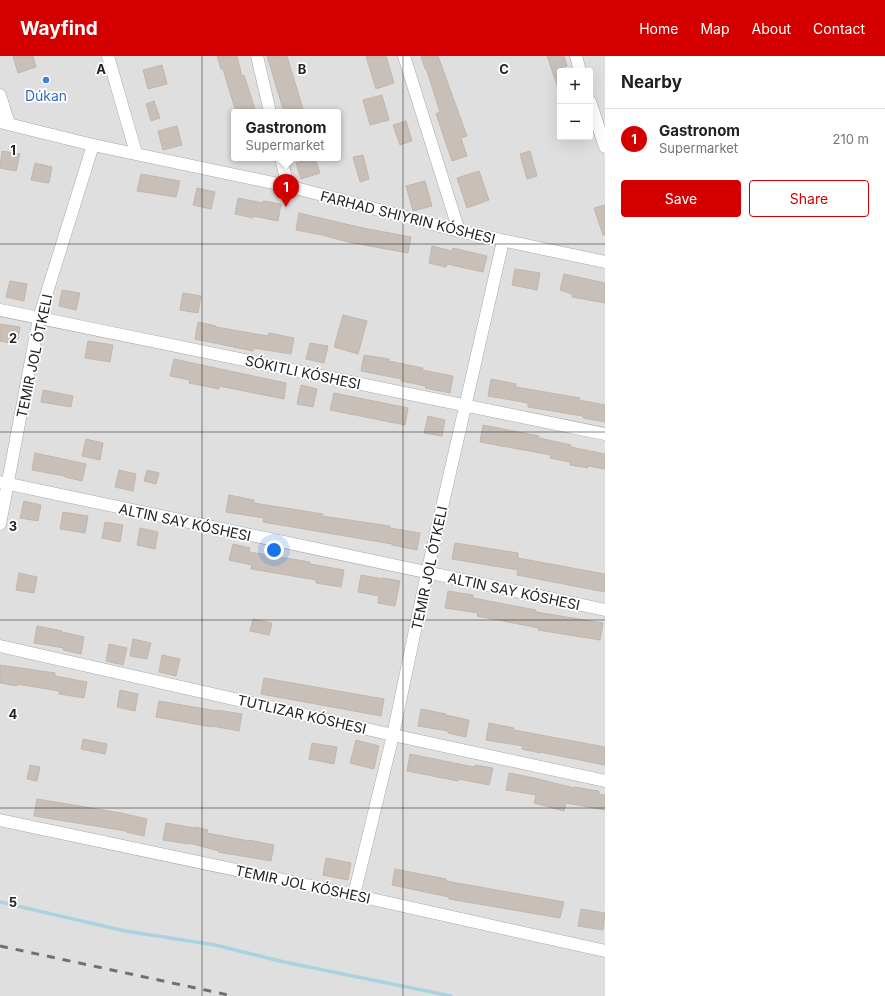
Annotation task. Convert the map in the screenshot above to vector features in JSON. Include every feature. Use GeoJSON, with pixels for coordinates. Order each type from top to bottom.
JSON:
{"type":"FeatureCollection","features":[{"type":"Feature","properties":{"kind":"street"},"geometry":{"type":"LineString","coordinates":[[108,56],[136,153]]}},
{"type":"Feature","properties":{"kind":"street"},"geometry":{"type":"LineString","coordinates":[[257,56],[269,109]]}},
{"type":"Feature","properties":{"kind":"street"},"geometry":{"type":"LineString","coordinates":[[404,56],[459,231]]}},
{"type":"Feature","properties":{"kind":"street"},"geometry":{"type":"LineString","coordinates":[[576,56],[579,68]]}},
{"type":"Feature","properties":{"kind":"street"},"geometry":{"type":"LineString","coordinates":[[0,95],[4,123]]}},
{"type":"Feature","properties":{"kind":"street"},"geometry":{"type":"LineString","coordinates":[[591,104],[605,147]]}},
{"type":"Feature","properties":{"kind":"street","name":"FARHAD SHIYRIN KÓSHESI"},"geometry":{"type":"LineString","coordinates":[[4,123],[93,145],[288,186],[459,231],[605,262]]}},
{"type":"Feature","properties":{"kind":"street","name":"TEMIR JOL ÓTKELI"},"geometry":{"type":"LineString","coordinates":[[0,524],[4,483],[39,318],[93,145]]}},
{"type":"Feature","properties":{"kind":"street"},"geometry":{"type":"LineString","coordinates":[[282,161],[288,186]]}},
{"type":"Feature","properties":{"kind":"street","name":"TEMIR JOL ÓTKELI"},"geometry":{"type":"LineString","coordinates":[[354,894],[393,735],[427,573],[503,241]]}},
{"type":"Feature","properties":{"kind":"street","name":"SÓKITLI KÓSHESI"},"geometry":{"type":"LineString","coordinates":[[0,310],[605,434]]}},
{"type":"Feature","properties":{"kind":"street"},"geometry":{"type":"LineString","coordinates":[[4,483],[605,610]]}},
{"type":"Feature","properties":{"kind":"street"},"geometry":{"type":"LineString","coordinates":[[0,646],[393,735],[605,781]]}},
{"type":"Feature","properties":{"kind":"street","name":"TEMIR JOL KÓSHESI"},"geometry":{"type":"LineString","coordinates":[[0,820],[354,894],[605,951]]}},
{"type":"Feature","properties":{"kind":"shaded area"},"geometry":{"type":"Polygon","coordinates":[[[0,56],[605,56],[605,996],[0,996],[0,56]]]}},
{"type":"Feature","properties":{"kind":"building"},"geometry":{"type":"Polygon","coordinates":[[[13,56],[33,56],[36,67],[18,73],[13,56]]]}},
{"type":"Feature","properties":{"kind":"building"},"geometry":{"type":"Polygon","coordinates":[[[217,56],[237,56],[242,76],[244,75],[255,109],[235,109],[223,69],[221,69],[217,56]]]}},
{"type":"Feature","properties":{"kind":"building"},"geometry":{"type":"Polygon","coordinates":[[[267,56],[287,56],[303,109],[283,109],[267,56]]]}},
{"type":"Feature","properties":{"kind":"building"},"geometry":{"type":"Polygon","coordinates":[[[366,56],[386,56],[394,83],[376,89],[366,56]]]}},
{"type":"Feature","properties":{"kind":"building"},"geometry":{"type":"Polygon","coordinates":[[[421,56],[438,56],[467,136],[461,138],[467,156],[452,161],[436,114],[440,112],[421,56]]]}},
{"type":"Feature","properties":{"kind":"building"},"geometry":{"type":"Polygon","coordinates":[[[547,56],[564,56],[567,66],[557,68],[557,85],[547,56]]]}},
{"type":"Feature","properties":{"kind":"building"},"geometry":{"type":"Polygon","coordinates":[[[162,65],[167,84],[148,89],[143,70],[162,65]]]}},
{"type":"Feature","properties":{"kind":"building"},"geometry":{"type":"Polygon","coordinates":[[[382,95],[389,120],[370,125],[363,100],[382,95]]]}},
{"type":"Feature","properties":{"kind":"building"},"geometry":{"type":"Polygon","coordinates":[[[154,101],[160,118],[151,121],[146,104],[154,101]]]}},
{"type":"Feature","properties":{"kind":"building"},"geometry":{"type":"Polygon","coordinates":[[[406,121],[412,141],[400,145],[393,125],[406,121]]]}},
{"type":"Feature","properties":{"kind":"building"},"geometry":{"type":"Polygon","coordinates":[[[177,126],[182,145],[163,150],[158,131],[177,126]]]}},
{"type":"Feature","properties":{"kind":"building"},"geometry":{"type":"Polygon","coordinates":[[[2,151],[20,154],[16,171],[0,168],[2,151]]]}},
{"type":"Feature","properties":{"kind":"building"},"geometry":{"type":"Polygon","coordinates":[[[530,151],[537,176],[527,179],[520,154],[530,151]]]}},
{"type":"Feature","properties":{"kind":"building"},"geometry":{"type":"Polygon","coordinates":[[[363,155],[369,179],[360,182],[353,157],[363,155]]]}},
{"type":"Feature","properties":{"kind":"building"},"geometry":{"type":"Polygon","coordinates":[[[302,161],[316,161],[320,173],[301,179],[296,163],[302,161]]]}},
{"type":"Feature","properties":{"kind":"building"},"geometry":{"type":"Polygon","coordinates":[[[35,163],[52,167],[49,183],[31,180],[35,163]]]}},
{"type":"Feature","properties":{"kind":"building"},"geometry":{"type":"Polygon","coordinates":[[[479,171],[489,200],[467,208],[457,178],[479,171]]]}},
{"type":"Feature","properties":{"kind":"building"},"geometry":{"type":"Polygon","coordinates":[[[141,174],[180,181],[176,197],[137,191],[141,174]]]}},
{"type":"Feature","properties":{"kind":"building"},"geometry":{"type":"Polygon","coordinates":[[[425,181],[432,206],[413,211],[406,186],[425,181]]]}},
{"type":"Feature","properties":{"kind":"building"},"geometry":{"type":"Polygon","coordinates":[[[197,188],[215,192],[211,209],[193,205],[197,188]]]}},
{"type":"Feature","properties":{"kind":"building"},"geometry":{"type":"Polygon","coordinates":[[[238,198],[263,203],[263,201],[281,204],[278,221],[235,214],[238,198]]]}},
{"type":"Feature","properties":{"kind":"building"},"geometry":{"type":"Polygon","coordinates":[[[605,205],[605,235],[603,235],[594,208],[605,205]]]}},
{"type":"Feature","properties":{"kind":"building"},"geometry":{"type":"Polygon","coordinates":[[[299,213],[363,228],[411,237],[408,253],[348,242],[296,230],[299,213]]]}},
{"type":"Feature","properties":{"kind":"building"},"geometry":{"type":"Polygon","coordinates":[[[432,246],[452,251],[453,248],[487,256],[483,272],[447,264],[446,267],[429,263],[432,246]]]}},
{"type":"Feature","properties":{"kind":"building"},"geometry":{"type":"Polygon","coordinates":[[[515,269],[540,273],[537,290],[512,285],[515,269]]]}},
{"type":"Feature","properties":{"kind":"building"},"geometry":{"type":"Polygon","coordinates":[[[564,274],[605,283],[605,303],[572,297],[572,294],[560,290],[564,274]]]}},
{"type":"Feature","properties":{"kind":"building"},"geometry":{"type":"Polygon","coordinates":[[[10,281],[27,284],[24,301],[6,297],[10,281]]]}},
{"type":"Feature","properties":{"kind":"building"},"geometry":{"type":"Polygon","coordinates":[[[62,290],[80,293],[76,310],[59,306],[62,290]]]}},
{"type":"Feature","properties":{"kind":"building"},"geometry":{"type":"Polygon","coordinates":[[[183,293],[201,296],[198,313],[180,310],[183,293]]]}},
{"type":"Feature","properties":{"kind":"building"},"geometry":{"type":"Polygon","coordinates":[[[343,315],[367,321],[358,354],[334,347],[343,315]]]}},
{"type":"Feature","properties":{"kind":"building"},"geometry":{"type":"Polygon","coordinates":[[[198,322],[216,327],[268,336],[269,333],[294,338],[291,354],[254,348],[253,351],[195,339],[198,322]]]}},
{"type":"Feature","properties":{"kind":"building"},"geometry":{"type":"Polygon","coordinates":[[[0,324],[20,327],[17,344],[0,341],[0,324]]]}},
{"type":"Feature","properties":{"kind":"building"},"geometry":{"type":"Polygon","coordinates":[[[88,341],[113,345],[110,362],[85,358],[88,341]]]}},
{"type":"Feature","properties":{"kind":"building"},"geometry":{"type":"Polygon","coordinates":[[[310,343],[328,346],[324,363],[306,359],[310,343]]]}},
{"type":"Feature","properties":{"kind":"building"},"geometry":{"type":"Polygon","coordinates":[[[364,355],[389,359],[389,361],[423,368],[422,370],[453,376],[450,393],[401,381],[402,379],[361,371],[364,355]]]}},
{"type":"Feature","properties":{"kind":"building"},"geometry":{"type":"Polygon","coordinates":[[[174,359],[286,383],[284,399],[219,386],[219,389],[189,383],[190,380],[170,376],[174,359]]]}},
{"type":"Feature","properties":{"kind":"building"},"geometry":{"type":"Polygon","coordinates":[[[491,379],[516,384],[516,387],[580,398],[579,400],[605,405],[605,422],[583,418],[583,416],[528,407],[528,403],[488,396],[491,379]]]}},
{"type":"Feature","properties":{"kind":"building"},"geometry":{"type":"Polygon","coordinates":[[[301,385],[317,389],[313,407],[297,404],[301,385]]]}},
{"type":"Feature","properties":{"kind":"building"},"geometry":{"type":"Polygon","coordinates":[[[43,390],[73,396],[71,407],[41,402],[43,390]]]}},
{"type":"Feature","properties":{"kind":"building"},"geometry":{"type":"Polygon","coordinates":[[[334,393],[408,408],[405,425],[330,410],[334,393]]]}},
{"type":"Feature","properties":{"kind":"building"},"geometry":{"type":"Polygon","coordinates":[[[428,416],[445,420],[442,436],[424,433],[428,416]]]}},
{"type":"Feature","properties":{"kind":"building"},"geometry":{"type":"Polygon","coordinates":[[[483,425],[539,436],[539,438],[571,445],[571,447],[605,454],[605,469],[570,465],[570,462],[550,458],[551,455],[480,442],[483,425]]]}},
{"type":"Feature","properties":{"kind":"building"},"geometry":{"type":"Polygon","coordinates":[[[86,439],[103,443],[100,460],[82,456],[86,439]]]}},
{"type":"Feature","properties":{"kind":"building"},"geometry":{"type":"Polygon","coordinates":[[[35,453],[86,464],[82,481],[65,476],[32,470],[35,453]]]}},
{"type":"Feature","properties":{"kind":"building"},"geometry":{"type":"Polygon","coordinates":[[[119,470],[136,474],[133,491],[115,487],[119,470]]]}},
{"type":"Feature","properties":{"kind":"building"},"geometry":{"type":"Polygon","coordinates":[[[147,470],[159,473],[156,484],[144,481],[147,470]]]}},
{"type":"Feature","properties":{"kind":"building"},"geometry":{"type":"Polygon","coordinates":[[[229,495],[254,500],[254,503],[323,514],[322,516],[390,526],[390,528],[420,533],[417,550],[392,544],[263,522],[264,518],[226,512],[229,495]]]}},
{"type":"Feature","properties":{"kind":"building"},"geometry":{"type":"Polygon","coordinates":[[[24,501],[41,505],[38,521],[20,518],[24,501]]]}},
{"type":"Feature","properties":{"kind":"building"},"geometry":{"type":"Polygon","coordinates":[[[63,512],[88,516],[85,533],[60,529],[63,512]]]}},
{"type":"Feature","properties":{"kind":"building"},"geometry":{"type":"Polygon","coordinates":[[[105,522],[123,525],[120,542],[102,538],[105,522]]]}},
{"type":"Feature","properties":{"kind":"building"},"geometry":{"type":"Polygon","coordinates":[[[140,528],[158,532],[155,549],[137,545],[140,528]]]}},
{"type":"Feature","properties":{"kind":"building"},"geometry":{"type":"Polygon","coordinates":[[[455,543],[518,553],[518,558],[605,574],[605,592],[517,575],[518,570],[452,559],[455,543]]]}},
{"type":"Feature","properties":{"kind":"building"},"geometry":{"type":"Polygon","coordinates":[[[233,544],[250,548],[249,552],[310,562],[310,564],[344,570],[341,587],[316,583],[316,580],[251,569],[252,565],[229,560],[233,544]]]}},
{"type":"Feature","properties":{"kind":"building"},"geometry":{"type":"Polygon","coordinates":[[[19,573],[37,577],[34,593],[16,590],[19,573]]]}},
{"type":"Feature","properties":{"kind":"building"},"geometry":{"type":"Polygon","coordinates":[[[361,575],[400,581],[395,606],[378,603],[379,596],[358,592],[361,575]]]}},
{"type":"Feature","properties":{"kind":"building"},"geometry":{"type":"Polygon","coordinates":[[[448,591],[473,595],[473,598],[536,610],[536,612],[603,623],[600,640],[538,630],[539,628],[477,616],[478,613],[445,608],[448,591]]]}},
{"type":"Feature","properties":{"kind":"building"},"geometry":{"type":"Polygon","coordinates":[[[253,619],[272,623],[269,635],[250,631],[253,619]]]}},
{"type":"Feature","properties":{"kind":"building"},"geometry":{"type":"Polygon","coordinates":[[[37,626],[84,637],[81,654],[63,650],[64,648],[34,643],[37,626]]]}},
{"type":"Feature","properties":{"kind":"building"},"geometry":{"type":"Polygon","coordinates":[[[133,639],[151,643],[147,659],[130,656],[133,639]]]}},
{"type":"Feature","properties":{"kind":"building"},"geometry":{"type":"Polygon","coordinates":[[[109,644],[127,648],[123,665],[106,661],[109,644]]]}},
{"type":"Feature","properties":{"kind":"building"},"geometry":{"type":"Polygon","coordinates":[[[162,655],[180,659],[176,676],[159,672],[162,655]]]}},
{"type":"Feature","properties":{"kind":"building"},"geometry":{"type":"Polygon","coordinates":[[[0,665],[55,673],[55,676],[87,682],[84,698],[59,694],[59,691],[17,684],[17,686],[0,683],[0,665]]]}},
{"type":"Feature","properties":{"kind":"building"},"geometry":{"type":"Polygon","coordinates":[[[264,678],[384,699],[381,716],[261,694],[264,678]]]}},
{"type":"Feature","properties":{"kind":"building"},"geometry":{"type":"Polygon","coordinates":[[[120,690],[138,694],[135,711],[117,707],[120,690]]]}},
{"type":"Feature","properties":{"kind":"building"},"geometry":{"type":"Polygon","coordinates":[[[159,701],[242,714],[239,731],[156,717],[159,701]]]}},
{"type":"Feature","properties":{"kind":"building"},"geometry":{"type":"Polygon","coordinates":[[[421,709],[469,720],[466,737],[448,733],[448,731],[418,726],[421,709]]]}},
{"type":"Feature","properties":{"kind":"building"},"geometry":{"type":"Polygon","coordinates":[[[489,723],[514,728],[514,730],[605,747],[605,765],[522,749],[523,746],[486,740],[489,723]]]}},
{"type":"Feature","properties":{"kind":"building"},"geometry":{"type":"Polygon","coordinates":[[[83,739],[107,744],[105,754],[81,749],[83,739]]]}},
{"type":"Feature","properties":{"kind":"building"},"geometry":{"type":"Polygon","coordinates":[[[356,740],[379,746],[374,769],[350,763],[356,740]]]}},
{"type":"Feature","properties":{"kind":"building"},"geometry":{"type":"Polygon","coordinates":[[[312,743],[337,747],[334,764],[309,759],[312,743]]]}},
{"type":"Feature","properties":{"kind":"building"},"geometry":{"type":"Polygon","coordinates":[[[410,754],[474,767],[475,765],[493,768],[489,785],[459,779],[458,781],[407,771],[410,754]]]}},
{"type":"Feature","properties":{"kind":"building"},"geometry":{"type":"Polygon","coordinates":[[[30,765],[40,767],[37,781],[27,779],[30,765]]]}},
{"type":"Feature","properties":{"kind":"building"},"geometry":{"type":"Polygon","coordinates":[[[509,773],[574,788],[599,791],[599,794],[605,795],[605,810],[566,803],[564,811],[534,803],[536,795],[506,790],[509,773]]]}},
{"type":"Feature","properties":{"kind":"building"},"geometry":{"type":"Polygon","coordinates":[[[37,799],[121,813],[147,819],[144,836],[126,831],[34,816],[37,799]]]}},
{"type":"Feature","properties":{"kind":"building"},"geometry":{"type":"Polygon","coordinates":[[[166,823],[195,827],[208,830],[207,833],[274,845],[271,861],[218,852],[219,851],[189,843],[163,840],[166,823]]]}},
{"type":"Feature","properties":{"kind":"building"},"geometry":{"type":"Polygon","coordinates":[[[326,858],[351,863],[348,880],[323,875],[326,858]]]}},
{"type":"Feature","properties":{"kind":"building"},"geometry":{"type":"Polygon","coordinates":[[[395,869],[446,879],[446,881],[564,902],[560,918],[449,899],[449,897],[392,885],[395,869]]]}},
{"type":"Feature","properties":{"kind":"building"},"geometry":{"type":"Polygon","coordinates":[[[581,909],[605,913],[603,930],[578,926],[581,909]]]}},
{"type":"Feature","properties":{"kind":"waterway"},"geometry":{"type":"LineString","coordinates":[[0,902],[125,931],[215,945],[284,962],[451,996]]}},
{"type":"Feature","properties":{"kind":"railway"},"geometry":{"type":"LineString","coordinates":[[0,946],[233,996]]}},
{"type":"Feature","properties":{"kind":"place","name":"Dúkan"},"geometry":{"type":"Point","coordinates":[46,80]}},
{"type":"Feature","properties":{"kind":"place","name":"Gastronom"},"geometry":{"type":"Point","coordinates":[286,207]}}]}
